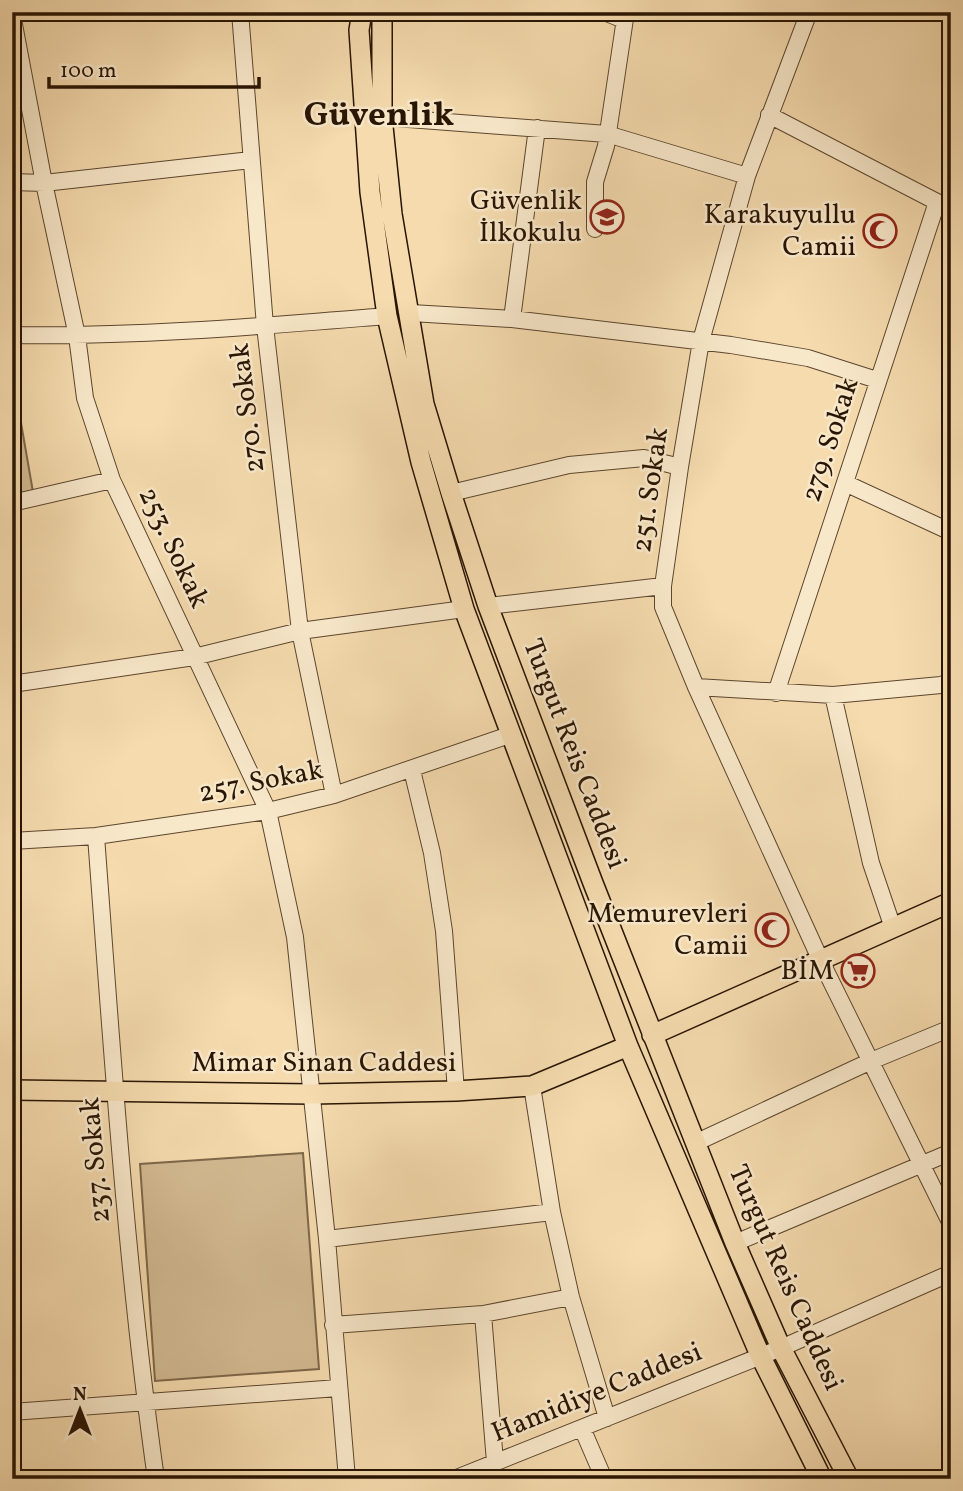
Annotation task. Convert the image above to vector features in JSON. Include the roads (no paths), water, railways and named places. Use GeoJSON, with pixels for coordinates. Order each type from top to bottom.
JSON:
{"type":"FeatureCollection","features":[{"type":"Feature","properties":{"kind":"main road","name":"Turgut Reis Caddesi"},"geometry":{"type":"LineString","coordinates":[[362,12],[359,30],[370,192],[387,317],[421,463],[464,609],[628,1046],[760,1355],[822,1479]]}},
{"type":"Feature","properties":{"kind":"main road","name":"Turgut Reis Caddesi"},"geometry":{"type":"LineString","coordinates":[[382,12],[382,117],[392,214],[425,404],[451,493],[488,606],[695,1143],[781,1348],[849,1479]]}},
{"type":"Feature","properties":{"kind":"main road"},"geometry":{"type":"LineString","coordinates":[[652,1035],[951,902]]}},
{"type":"Feature","properties":{"kind":"main road","name":"Mimar Sinan Caddesi"},"geometry":{"type":"LineString","coordinates":[[12,1090],[312,1094],[456,1091],[532,1086],[628,1046]]}},
{"type":"Feature","properties":{"kind":"street","name":"270. Sokak"},"geometry":{"type":"LineString","coordinates":[[240,12],[265,326],[300,631],[334,795]]}},
{"type":"Feature","properties":{"kind":"street"},"geometry":{"type":"LineString","coordinates":[[595,229],[595,182],[607,134],[625,16],[604,12]]}},
{"type":"Feature","properties":{"kind":"street","name":"251. Sokak"},"geometry":{"type":"LineString","coordinates":[[809,12],[747,176],[701,341],[680,467],[663,586],[663,607],[696,687],[820,959],[951,1224]]}},
{"type":"Feature","properties":{"kind":"street","name":"253. Sokak"},"geometry":{"type":"LineString","coordinates":[[12,13],[44,183],[77,336],[85,398],[112,480],[268,811],[295,937],[327,1239],[347,1479]]}},
{"type":"Feature","properties":{"kind":"street"},"geometry":{"type":"LineString","coordinates":[[769,115],[944,205]]}},
{"type":"Feature","properties":{"kind":"street"},"geometry":{"type":"LineString","coordinates":[[382,117],[607,134],[747,176]]}},
{"type":"Feature","properties":{"kind":"street"},"geometry":{"type":"LineString","coordinates":[[512,319],[537,128]]}},
{"type":"Feature","properties":{"kind":"street"},"geometry":{"type":"LineString","coordinates":[[12,182],[44,183],[251,160]]}},
{"type":"Feature","properties":{"kind":"street","name":"279. Sokak"},"geometry":{"type":"LineString","coordinates":[[776,693],[877,380],[944,205]]}},
{"type":"Feature","properties":{"kind":"street"},"geometry":{"type":"LineString","coordinates":[[411,313],[512,319],[701,341],[808,358],[877,380]]}},
{"type":"Feature","properties":{"kind":"street"},"geometry":{"type":"LineString","coordinates":[[12,335],[77,336],[387,317]]}},
{"type":"Feature","properties":{"kind":"street"},"geometry":{"type":"LineString","coordinates":[[451,493],[569,465],[645,458],[680,467]]}},
{"type":"Feature","properties":{"kind":"street"},"geometry":{"type":"LineString","coordinates":[[12,503],[112,480]]}},
{"type":"Feature","properties":{"kind":"street"},"geometry":{"type":"LineString","coordinates":[[845,483],[951,532]]}},
{"type":"Feature","properties":{"kind":"street"},"geometry":{"type":"LineString","coordinates":[[488,606],[663,586]]}},
{"type":"Feature","properties":{"kind":"street"},"geometry":{"type":"LineString","coordinates":[[12,684],[194,657],[300,631],[464,609]]}},
{"type":"Feature","properties":{"kind":"street"},"geometry":{"type":"LineString","coordinates":[[696,687],[833,695],[941,685],[951,681]]}},
{"type":"Feature","properties":{"kind":"street"},"geometry":{"type":"LineString","coordinates":[[833,695],[871,863],[893,928]]}},
{"type":"Feature","properties":{"kind":"street","name":"257. Sokak"},"geometry":{"type":"LineString","coordinates":[[12,841],[96,836],[268,811],[334,795],[512,734]]}},
{"type":"Feature","properties":{"kind":"street"},"geometry":{"type":"LineString","coordinates":[[412,769],[432,853],[444,931],[456,1091]]}},
{"type":"Feature","properties":{"kind":"street","name":"237. Sokak"},"geometry":{"type":"LineString","coordinates":[[96,836],[115,1091],[145,1402],[156,1479]]}},
{"type":"Feature","properties":{"kind":"street"},"geometry":{"type":"LineString","coordinates":[[695,1143],[871,1060],[951,1028]]}},
{"type":"Feature","properties":{"kind":"street"},"geometry":{"type":"LineString","coordinates":[[532,1086],[552,1212],[571,1297],[607,1418]]}},
{"type":"Feature","properties":{"kind":"street"},"geometry":{"type":"LineString","coordinates":[[735,1242],[951,1152]]}},
{"type":"Feature","properties":{"kind":"street"},"geometry":{"type":"LineString","coordinates":[[327,1239],[552,1212]]}},
{"type":"Feature","properties":{"kind":"street","name":"Hamidiye Caddesi"},"geometry":{"type":"LineString","coordinates":[[454,1479],[781,1348],[951,1273]]}},
{"type":"Feature","properties":{"kind":"street"},"geometry":{"type":"LineString","coordinates":[[333,1325],[484,1314],[571,1297]]}},
{"type":"Feature","properties":{"kind":"street"},"geometry":{"type":"LineString","coordinates":[[484,1314],[495,1462]]}},
{"type":"Feature","properties":{"kind":"street"},"geometry":{"type":"LineString","coordinates":[[12,1412],[338,1388]]}},
{"type":"Feature","properties":{"kind":"street"},"geometry":{"type":"LineString","coordinates":[[582,1427],[604,1479]]}},
{"type":"Feature","properties":{"kind":"place","name":"Güvenlik İlkokulu"},"geometry":{"type":"Point","coordinates":[607,217]}},
{"type":"Feature","properties":{"kind":"place","name":"Karakuyullu Camii"},"geometry":{"type":"Point","coordinates":[880,231]}},
{"type":"Feature","properties":{"kind":"place","name":"Memurevleri Camii"},"geometry":{"type":"Point","coordinates":[772,930]}},
{"type":"Feature","properties":{"kind":"place","name":"BİM"},"geometry":{"type":"Point","coordinates":[858,971]}},
{"type":"Feature","properties":{"kind":"district","name":"Güvenlik"},"geometry":{"type":"Point","coordinates":[379,116]}}]}
